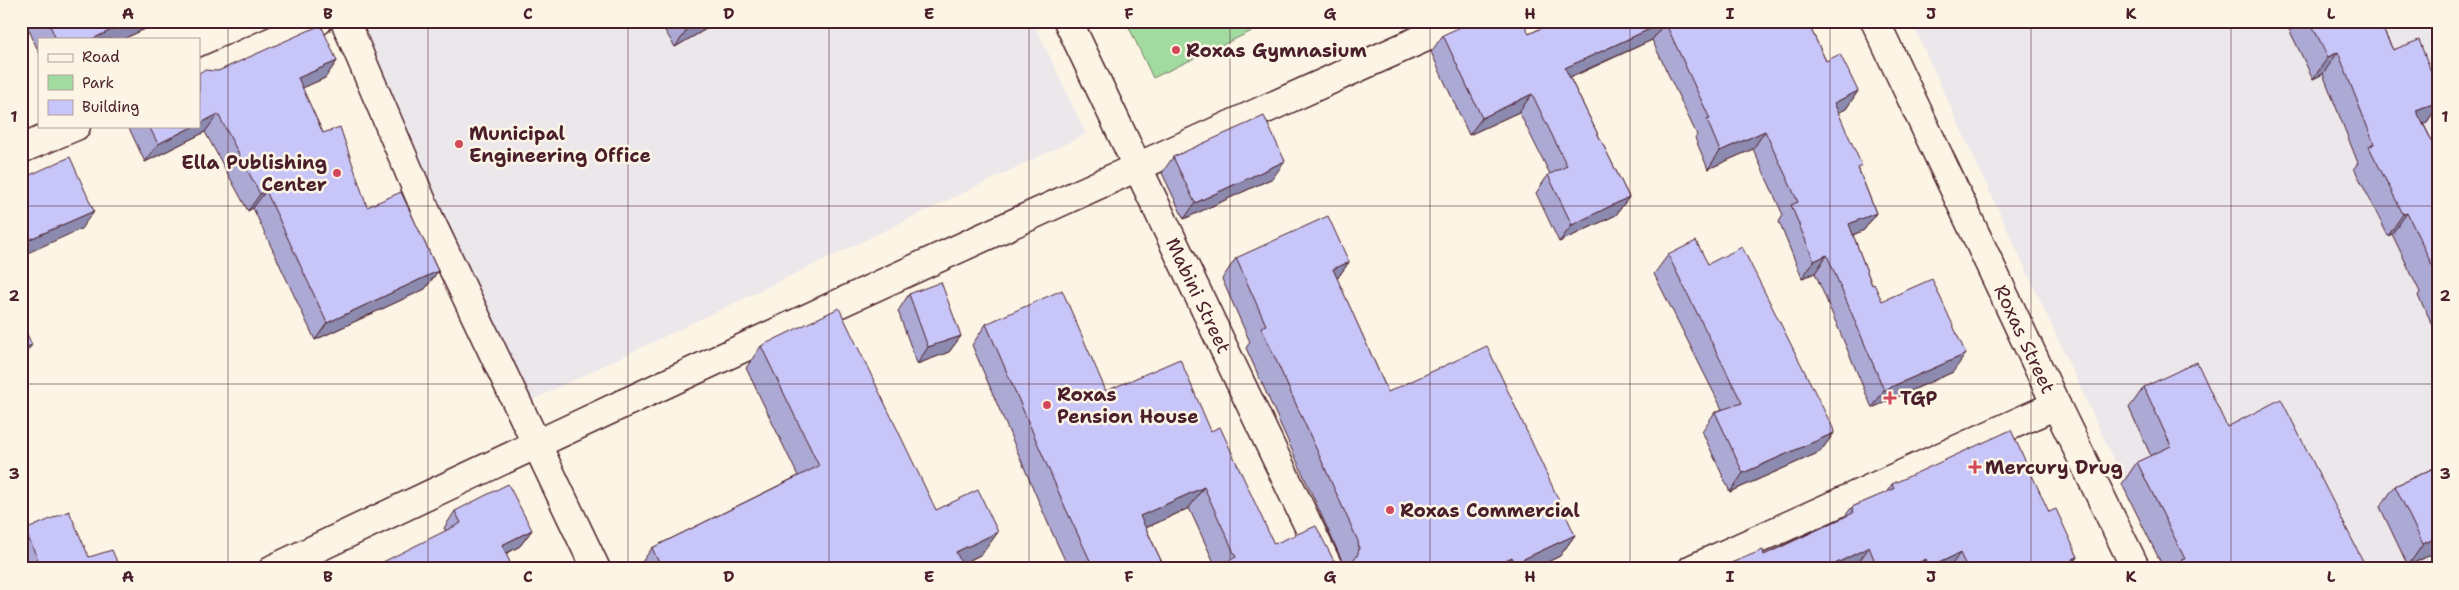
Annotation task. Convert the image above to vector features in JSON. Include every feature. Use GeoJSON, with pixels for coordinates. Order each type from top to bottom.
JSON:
{"type":"FeatureCollection","features":[{"type":"Feature","properties":{"kind":"street"},"geometry":{"type":"LineString","coordinates":[[200,74],[318,21]]}},
{"type":"Feature","properties":{"kind":"street"},"geometry":{"type":"LineString","coordinates":[[345,21],[429,218],[596,569]]}},
{"type":"Feature","properties":{"kind":"street","name":"Mabini Street"},"geometry":{"type":"LineString","coordinates":[[1068,21],[1329,569]]}},
{"type":"Feature","properties":{"kind":"street"},"geometry":{"type":"LineString","coordinates":[[273,569],[537,443],[1138,166],[1462,21]]}},
{"type":"Feature","properties":{"kind":"street","name":"Roxas Street"},"geometry":{"type":"LineString","coordinates":[[1692,569],[2056,405],[1875,21]]}},
{"type":"Feature","properties":{"kind":"street"},"geometry":{"type":"LineString","coordinates":[[21,149],[71,128]]}},
{"type":"Feature","properties":{"kind":"street"},"geometry":{"type":"LineString","coordinates":[[2056,405],[2136,569]]}},
{"type":"Feature","properties":{"kind":"shaded area"},"geometry":{"type":"Polygon","coordinates":[[[353,21],[1033,21],[1086,134],[530,401],[353,21]]]}},
{"type":"Feature","properties":{"kind":"shaded area"},"geometry":{"type":"Polygon","coordinates":[[[1911,21],[2438,21],[2438,569],[2164,569],[1911,21]]]}},
{"type":"Feature","properties":{"kind":"green space","name":"Roxas Gymnasium"},"geometry":{"type":"Polygon","coordinates":[[[1126,21],[1273,21],[1153,78],[1126,21]]]}},
{"type":"Feature","properties":{"kind":"building"},"geometry":{"type":"Polygon","coordinates":[[[48,21],[131,21],[94,38],[56,38],[48,21]]]}},
{"type":"Feature","properties":{"kind":"building"},"geometry":{"type":"Polygon","coordinates":[[[1473,21],[1523,21],[1529,34],[1556,21],[1807,21],[1826,61],[1840,54],[1858,91],[1834,103],[1862,166],[1858,168],[1876,213],[1849,224],[1872,285],[1874,284],[1882,301],[1932,279],[1966,354],[1884,390],[1827,255],[1814,261],[1791,205],[1798,202],[1765,131],[1720,151],[1707,120],[1710,119],[1665,22],[1565,68],[1629,197],[1572,225],[1548,175],[1567,166],[1532,94],[1482,118],[1443,35],[1473,21]]]}},
{"type":"Feature","properties":{"kind":"building"},"geometry":{"type":"Polygon","coordinates":[[[2310,21],[2379,21],[2393,50],[2419,40],[2438,90],[2438,102],[2416,110],[2438,153],[2438,284],[2433,274],[2436,273],[2407,213],[2403,214],[2369,147],[2374,144],[2338,52],[2328,57],[2310,21]]]}},
{"type":"Feature","properties":{"kind":"building"},"geometry":{"type":"Polygon","coordinates":[[[321,25],[337,61],[298,78],[323,133],[340,127],[367,207],[401,192],[438,271],[327,323],[266,191],[260,194],[218,114],[200,123],[200,72],[204,70],[218,71],[321,25]]]}},
{"type":"Feature","properties":{"kind":"building"},"geometry":{"type":"Polygon","coordinates":[[[1264,116],[1285,161],[1195,203],[1173,157],[1264,116]]]}},
{"type":"Feature","properties":{"kind":"building"},"geometry":{"type":"Polygon","coordinates":[[[150,128],[190,128],[158,144],[150,128]]]}},
{"type":"Feature","properties":{"kind":"building"},"geometry":{"type":"Polygon","coordinates":[[[70,157],[94,211],[21,243],[21,179],[70,157]]]}},
{"type":"Feature","properties":{"kind":"building"},"geometry":{"type":"Polygon","coordinates":[[[1328,216],[1349,262],[1333,269],[1388,392],[1487,346],[1575,535],[1515,563],[1512,557],[1488,569],[1211,569],[1236,557],[1204,487],[1140,516],[1165,569],[1094,569],[1065,507],[986,324],[1062,290],[1106,391],[1180,359],[1211,431],[1220,427],[1274,544],[1316,526],[1334,561],[1342,564],[1350,562],[1357,556],[1359,549],[1358,541],[1261,327],[1266,325],[1236,258],[1328,216]]]}},
{"type":"Feature","properties":{"kind":"building"},"geometry":{"type":"Polygon","coordinates":[[[1696,241],[1708,264],[1742,247],[1833,428],[1834,433],[1743,473],[1715,412],[1742,403],[1668,255],[1696,241]]]}},
{"type":"Feature","properties":{"kind":"building"},"geometry":{"type":"Polygon","coordinates":[[[941,282],[961,336],[928,347],[909,294],[941,282]]]}},
{"type":"Feature","properties":{"kind":"building"},"geometry":{"type":"Polygon","coordinates":[[[839,308],[936,510],[978,490],[998,532],[956,552],[964,569],[662,569],[652,548],[819,466],[761,346],[839,308]]]}},
{"type":"Feature","properties":{"kind":"building"},"geometry":{"type":"Polygon","coordinates":[[[21,321],[32,345],[21,349],[21,321]]]}},
{"type":"Feature","properties":{"kind":"building"},"geometry":{"type":"Polygon","coordinates":[[[2197,362],[2227,427],[2281,399],[2367,569],[2185,569],[2181,560],[2185,559],[2137,462],[2171,446],[2144,387],[2197,362]]]}},
{"type":"Feature","properties":{"kind":"building"},"geometry":{"type":"Polygon","coordinates":[[[2011,430],[2049,512],[2056,509],[2078,557],[2072,559],[2076,569],[1967,569],[1960,553],[1930,567],[1926,559],[1905,569],[1878,569],[1869,547],[1825,569],[1722,569],[1721,567],[1763,550],[1764,555],[1853,513],[1852,507],[1894,489],[1892,484],[2011,430]]]}},
{"type":"Feature","properties":{"kind":"building"},"geometry":{"type":"Polygon","coordinates":[[[2438,466],[2438,537],[2423,544],[2395,486],[2438,466]]]}},
{"type":"Feature","properties":{"kind":"building"},"geometry":{"type":"Polygon","coordinates":[[[508,484],[532,530],[502,545],[513,569],[369,569],[461,523],[455,511],[508,484]]]}},
{"type":"Feature","properties":{"kind":"building"},"geometry":{"type":"Polygon","coordinates":[[[69,511],[89,557],[112,550],[120,569],[42,569],[25,530],[69,511]]]}},
{"type":"Feature","properties":{"kind":"building"},"geometry":{"type":"Polygon","coordinates":[[[334,562],[337,569],[320,569],[334,562]]]}},
{"type":"Feature","properties":{"kind":"place","name":"Roxas Gymnasium"},"geometry":{"type":"Point","coordinates":[1176,50]}},
{"type":"Feature","properties":{"kind":"place","name":"Municipal Engineering Office"},"geometry":{"type":"Point","coordinates":[459,144]}},
{"type":"Feature","properties":{"kind":"place","name":"Ella Publishing Center"},"geometry":{"type":"Point","coordinates":[337,173]}},
{"type":"Feature","properties":{"kind":"place","name":"TGP"},"geometry":{"type":"Point","coordinates":[1890,398]}},
{"type":"Feature","properties":{"kind":"place","name":"Roxas Pension House"},"geometry":{"type":"Point","coordinates":[1047,405]}},
{"type":"Feature","properties":{"kind":"place","name":"Mercury Drug"},"geometry":{"type":"Point","coordinates":[1975,467]}},
{"type":"Feature","properties":{"kind":"place","name":"Roxas Commercial"},"geometry":{"type":"Point","coordinates":[1390,510]}}]}
